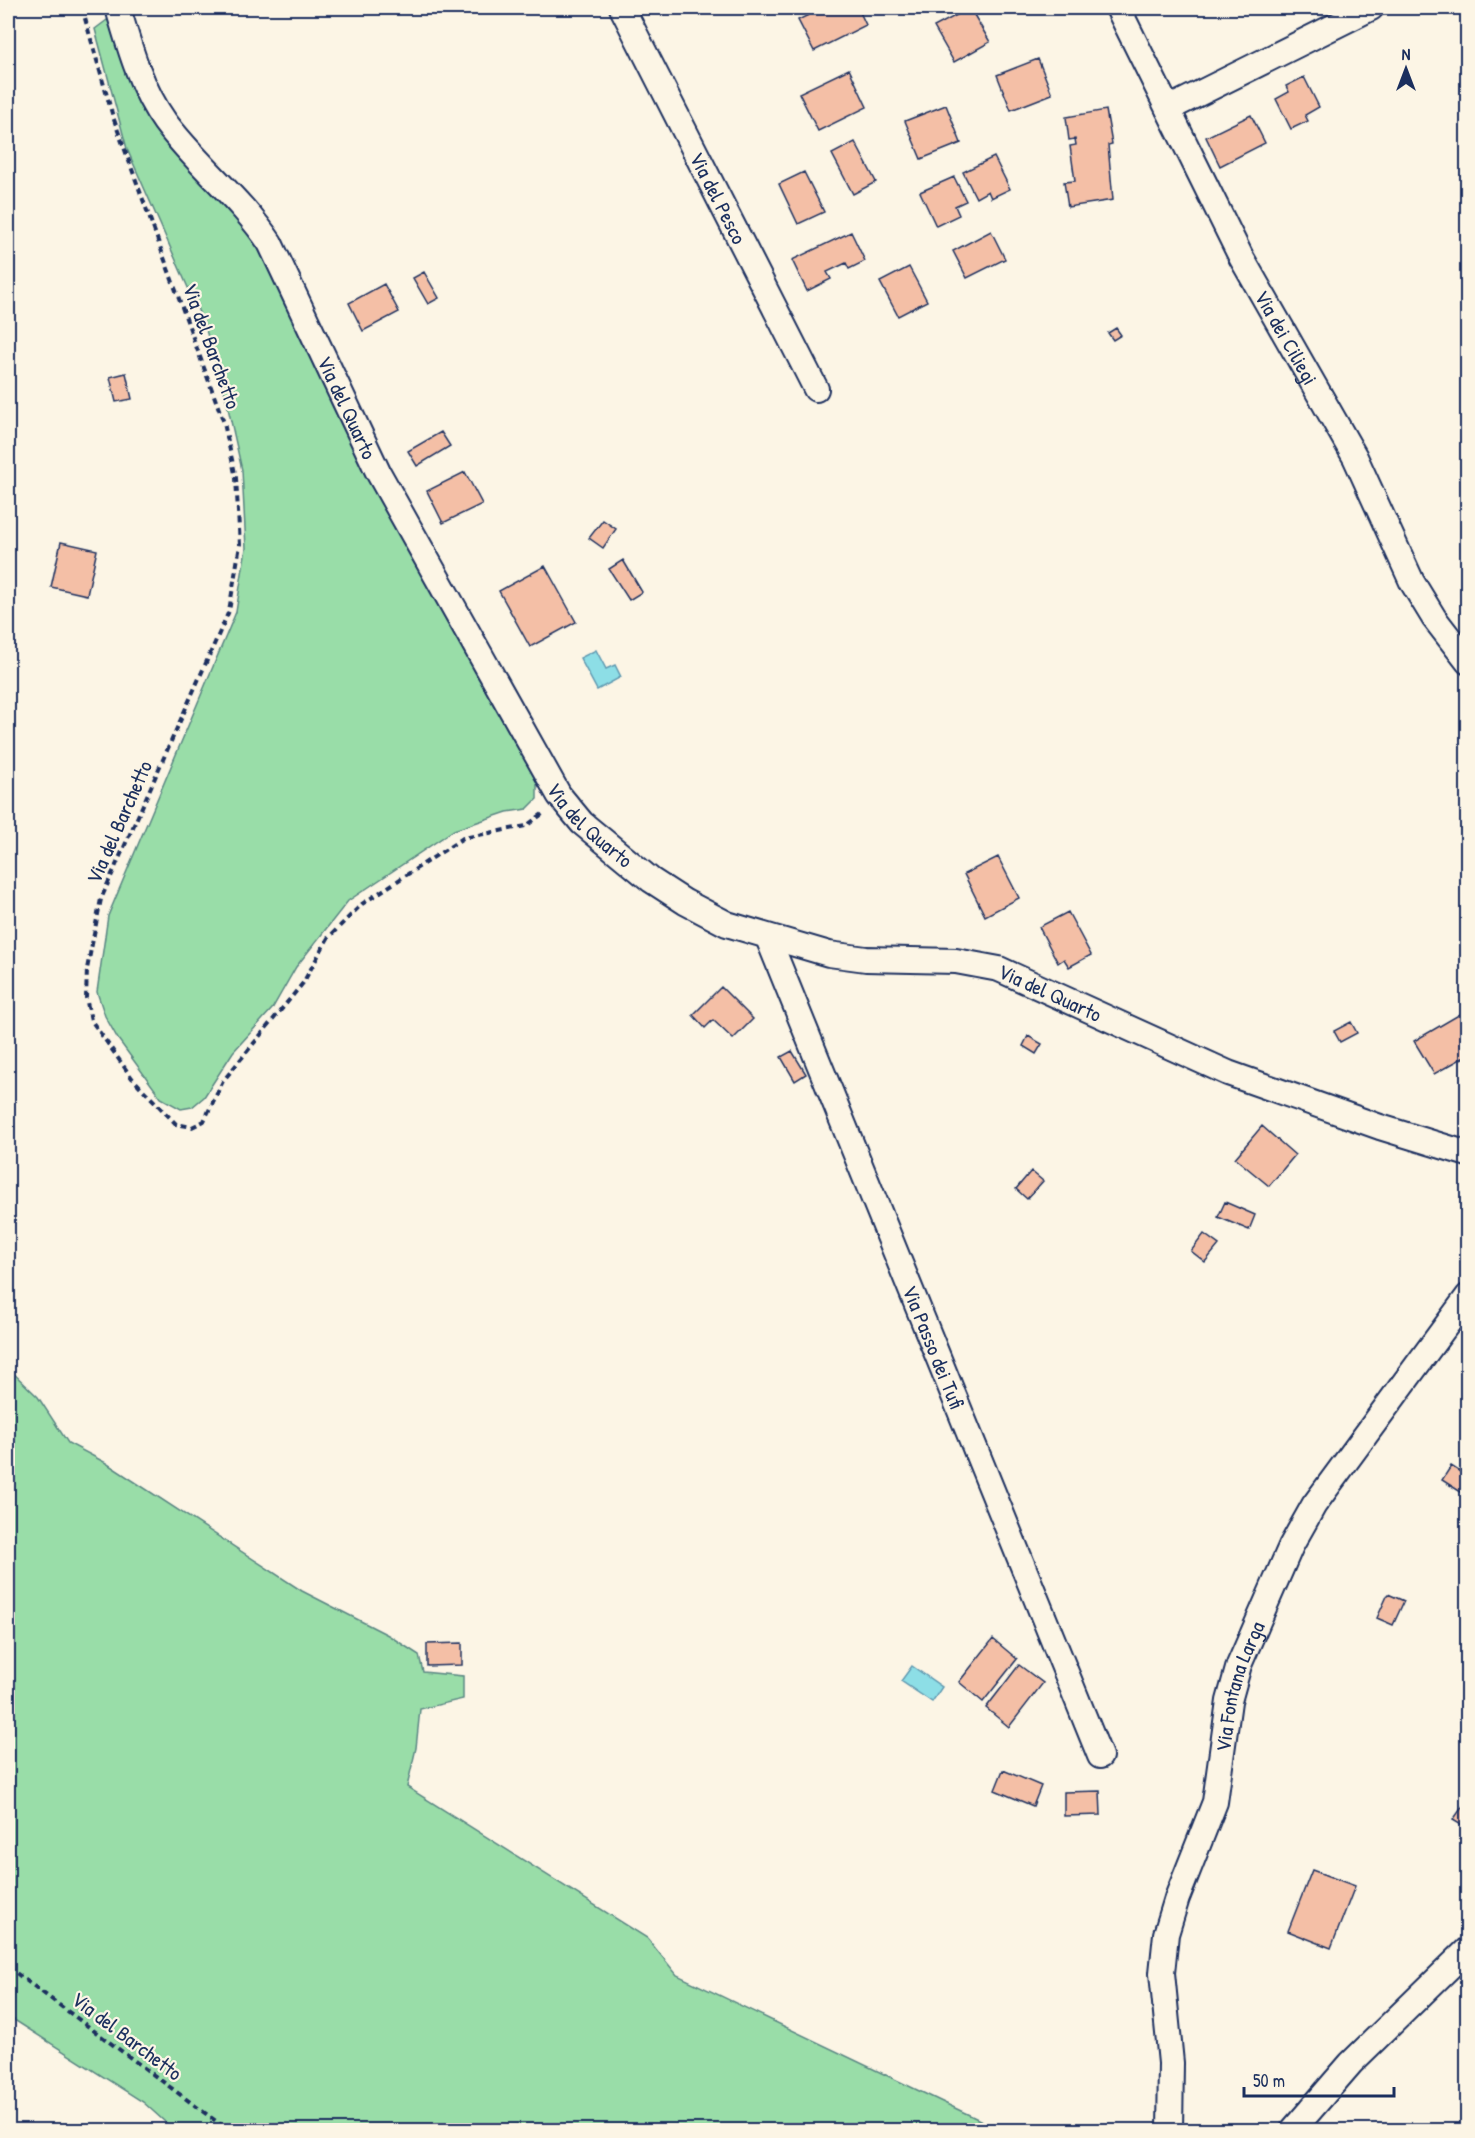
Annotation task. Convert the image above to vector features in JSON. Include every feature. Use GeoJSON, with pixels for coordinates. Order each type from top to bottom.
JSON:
{"type":"FeatureCollection","features":[{"type":"Feature","properties":{"kind":"street","name":"Via del Quarto"},"geometry":{"type":"LineString","coordinates":[[118,8],[143,79],[165,122],[238,201],[270,243],[378,472],[559,795],[582,823],[660,886],[716,919],[808,950],[842,956],[956,962],[999,969],[1228,1073],[1369,1123],[1467,1154]]}},
{"type":"Feature","properties":{"kind":"street","name":"Via del Pesco"},"geometry":{"type":"LineString","coordinates":[[622,8],[816,389]]}},
{"type":"Feature","properties":{"kind":"street","name":"Via dei Ciliegi"},"geometry":{"type":"LineString","coordinates":[[1118,8],[1241,256],[1354,457],[1412,582],[1434,618],[1467,662]]}},
{"type":"Feature","properties":{"kind":"street"},"geometry":{"type":"LineString","coordinates":[[1168,109],[1371,8]]}},
{"type":"Feature","properties":{"kind":"street","name":"Via Passo dei Tufi"},"geometry":{"type":"LineString","coordinates":[[768,938],[1100,1756]]}},
{"type":"Feature","properties":{"kind":"street","name":"Via Fontana Larga"},"geometry":{"type":"LineString","coordinates":[[1170,2130],[1171,2063],[1162,1973],[1166,1934],[1176,1898],[1215,1802],[1229,1701],[1239,1665],[1291,1546],[1314,1505],[1467,1296]]}},
{"type":"Feature","properties":{"kind":"street"},"geometry":{"type":"LineString","coordinates":[[1293,2130],[1336,2078],[1467,1949]]}},
{"type":"Feature","properties":{"kind":"path","name":"Via del Barchetto"},"geometry":{"type":"LineString","coordinates":[[82,8],[113,117],[224,423],[236,478],[240,545],[229,611],[100,899],[87,969],[86,998],[91,1020],[132,1078],[176,1124],[192,1127],[204,1121],[223,1081],[303,983],[328,938],[362,904],[463,838],[534,823],[559,795]]}},
{"type":"Feature","properties":{"kind":"path","name":"Via del Barchetto"},"geometry":{"type":"LineString","coordinates":[[8,1966],[228,2130]]}},
{"type":"Feature","properties":{"kind":"green space"},"geometry":{"type":"Polygon","coordinates":[[[111,17],[215,183],[277,274],[537,782],[537,799],[527,809],[507,812],[454,830],[348,901],[296,967],[272,1009],[233,1052],[204,1097],[192,1107],[181,1109],[161,1098],[118,1039],[105,1016],[97,992],[108,916],[236,612],[246,548],[242,470],[222,381],[204,324],[127,149],[95,29],[111,17]]]}},
{"type":"Feature","properties":{"kind":"green space"},"geometry":{"type":"Polygon","coordinates":[[[8,1368],[38,1397],[68,1443],[106,1463],[302,1591],[388,1635],[419,1655],[423,1672],[463,1676],[463,1699],[420,1709],[416,1748],[407,1787],[647,1938],[677,1975],[984,2122],[993,2130],[174,2130],[143,2102],[8,2016],[8,1368]]]}},
{"type":"Feature","properties":{"kind":"water"},"geometry":{"type":"Polygon","coordinates":[[[596,650],[606,669],[615,665],[621,677],[597,690],[580,658],[596,650]]]}},
{"type":"Feature","properties":{"kind":"water"},"geometry":{"type":"Polygon","coordinates":[[[912,1666],[942,1687],[932,1702],[901,1681],[912,1666]]]}},
{"type":"Feature","properties":{"kind":"building"},"geometry":{"type":"Polygon","coordinates":[[[823,8],[858,8],[866,25],[814,51],[798,20],[823,8]]]}},
{"type":"Feature","properties":{"kind":"building"},"geometry":{"type":"Polygon","coordinates":[[[970,8],[990,42],[954,62],[934,27],[970,8]]]}},
{"type":"Feature","properties":{"kind":"building"},"geometry":{"type":"Polygon","coordinates":[[[1038,59],[1052,94],[1011,110],[997,75],[1038,59]]]}},
{"type":"Feature","properties":{"kind":"building"},"geometry":{"type":"Polygon","coordinates":[[[849,69],[867,107],[818,131],[799,93],[849,69]]]}},
{"type":"Feature","properties":{"kind":"building"},"geometry":{"type":"Polygon","coordinates":[[[1304,77],[1319,107],[1305,115],[1308,121],[1291,129],[1276,99],[1289,92],[1286,86],[1304,77]]]}},
{"type":"Feature","properties":{"kind":"building"},"geometry":{"type":"Polygon","coordinates":[[[946,105],[961,143],[921,159],[905,121],[946,105]]]}},
{"type":"Feature","properties":{"kind":"building"},"geometry":{"type":"Polygon","coordinates":[[[1106,110],[1112,144],[1108,145],[1113,200],[1068,207],[1064,182],[1075,181],[1070,146],[1076,145],[1075,139],[1069,140],[1066,117],[1106,110]]]}},
{"type":"Feature","properties":{"kind":"building"},"geometry":{"type":"Polygon","coordinates":[[[1251,115],[1265,143],[1220,166],[1206,137],[1251,115]]]}},
{"type":"Feature","properties":{"kind":"building"},"geometry":{"type":"Polygon","coordinates":[[[855,142],[876,182],[853,194],[832,154],[855,142]]]}},
{"type":"Feature","properties":{"kind":"building"},"geometry":{"type":"Polygon","coordinates":[[[994,157],[1010,189],[991,198],[988,191],[976,198],[963,172],[994,157]]]}},
{"type":"Feature","properties":{"kind":"building"},"geometry":{"type":"Polygon","coordinates":[[[804,172],[824,212],[798,224],[779,184],[804,172]]]}},
{"type":"Feature","properties":{"kind":"building"},"geometry":{"type":"Polygon","coordinates":[[[954,177],[966,201],[955,206],[959,215],[936,226],[920,192],[954,177]]]}},
{"type":"Feature","properties":{"kind":"building"},"geometry":{"type":"Polygon","coordinates":[[[991,231],[1005,259],[967,278],[953,251],[991,231]]]}},
{"type":"Feature","properties":{"kind":"building"},"geometry":{"type":"Polygon","coordinates":[[[851,232],[865,261],[849,269],[846,263],[827,272],[831,279],[807,291],[792,260],[851,232]]]}},
{"type":"Feature","properties":{"kind":"building"},"geometry":{"type":"Polygon","coordinates":[[[909,267],[927,301],[898,316],[880,282],[909,267]]]}},
{"type":"Feature","properties":{"kind":"building"},"geometry":{"type":"Polygon","coordinates":[[[424,272],[439,298],[428,304],[413,278],[424,272]]]}},
{"type":"Feature","properties":{"kind":"building"},"geometry":{"type":"Polygon","coordinates":[[[384,284],[399,312],[363,331],[349,303],[384,284]]]}},
{"type":"Feature","properties":{"kind":"building"},"geometry":{"type":"Polygon","coordinates":[[[1116,328],[1121,335],[1113,340],[1108,333],[1116,328]]]}},
{"type":"Feature","properties":{"kind":"building"},"geometry":{"type":"Polygon","coordinates":[[[126,373],[132,399],[116,402],[110,377],[126,373]]]}},
{"type":"Feature","properties":{"kind":"building"},"geometry":{"type":"Polygon","coordinates":[[[441,432],[450,446],[417,466],[408,451],[441,432]]]}},
{"type":"Feature","properties":{"kind":"building"},"geometry":{"type":"Polygon","coordinates":[[[465,472],[482,504],[443,523],[427,491],[465,472]]]}},
{"type":"Feature","properties":{"kind":"building"},"geometry":{"type":"Polygon","coordinates":[[[603,520],[616,529],[603,548],[589,538],[603,520]]]}},
{"type":"Feature","properties":{"kind":"building"},"geometry":{"type":"Polygon","coordinates":[[[61,542],[97,550],[87,595],[51,587],[61,542]]]}},
{"type":"Feature","properties":{"kind":"building"},"geometry":{"type":"Polygon","coordinates":[[[623,560],[642,592],[629,600],[609,569],[623,560]]]}},
{"type":"Feature","properties":{"kind":"building"},"geometry":{"type":"Polygon","coordinates":[[[545,566],[576,622],[530,647],[499,591],[545,566]]]}},
{"type":"Feature","properties":{"kind":"building"},"geometry":{"type":"Polygon","coordinates":[[[998,857],[1019,898],[985,916],[964,874],[998,857]]]}},
{"type":"Feature","properties":{"kind":"building"},"geometry":{"type":"Polygon","coordinates":[[[1068,912],[1091,955],[1069,967],[1064,959],[1058,963],[1039,927],[1068,912]]]}},
{"type":"Feature","properties":{"kind":"building"},"geometry":{"type":"Polygon","coordinates":[[[721,987],[753,1019],[733,1039],[713,1020],[705,1028],[693,1015],[721,987]]]}},
{"type":"Feature","properties":{"kind":"building"},"geometry":{"type":"Polygon","coordinates":[[[1462,1013],[1468,1022],[1468,1055],[1434,1074],[1414,1041],[1462,1013]]]}},
{"type":"Feature","properties":{"kind":"building"},"geometry":{"type":"Polygon","coordinates":[[[1351,1022],[1357,1033],[1340,1042],[1334,1031],[1351,1022]]]}},
{"type":"Feature","properties":{"kind":"building"},"geometry":{"type":"Polygon","coordinates":[[[1028,1036],[1042,1044],[1036,1054],[1023,1046],[1028,1036]]]}},
{"type":"Feature","properties":{"kind":"building"},"geometry":{"type":"Polygon","coordinates":[[[792,1051],[806,1074],[795,1081],[781,1057],[792,1051]]]}},
{"type":"Feature","properties":{"kind":"building"},"geometry":{"type":"Polygon","coordinates":[[[1262,1126],[1295,1155],[1269,1186],[1235,1158],[1262,1126]]]}},
{"type":"Feature","properties":{"kind":"building"},"geometry":{"type":"Polygon","coordinates":[[[1031,1171],[1043,1181],[1027,1199],[1016,1189],[1031,1171]]]}},
{"type":"Feature","properties":{"kind":"building"},"geometry":{"type":"Polygon","coordinates":[[[1225,1202],[1255,1215],[1249,1230],[1218,1217],[1225,1202]]]}},
{"type":"Feature","properties":{"kind":"building"},"geometry":{"type":"Polygon","coordinates":[[[1204,1234],[1219,1245],[1205,1262],[1191,1251],[1204,1234]]]}},
{"type":"Feature","properties":{"kind":"building"},"geometry":{"type":"Polygon","coordinates":[[[1451,1466],[1468,1477],[1468,1490],[1464,1494],[1442,1480],[1451,1466]]]}},
{"type":"Feature","properties":{"kind":"building"},"geometry":{"type":"Polygon","coordinates":[[[1388,1594],[1404,1601],[1393,1625],[1377,1618],[1388,1594]]]}},
{"type":"Feature","properties":{"kind":"building"},"geometry":{"type":"Polygon","coordinates":[[[993,1639],[1017,1659],[983,1702],[959,1682],[993,1639]]]}},
{"type":"Feature","properties":{"kind":"building"},"geometry":{"type":"Polygon","coordinates":[[[462,1643],[462,1665],[427,1666],[427,1644],[462,1643]]]}},
{"type":"Feature","properties":{"kind":"building"},"geometry":{"type":"Polygon","coordinates":[[[1019,1665],[1043,1683],[1009,1727],[986,1708],[1019,1665]]]}},
{"type":"Feature","properties":{"kind":"building"},"geometry":{"type":"Polygon","coordinates":[[[1003,1770],[1041,1786],[1033,1806],[995,1790],[1003,1770]]]}},
{"type":"Feature","properties":{"kind":"building"},"geometry":{"type":"Polygon","coordinates":[[[1100,1791],[1101,1815],[1064,1816],[1064,1792],[1100,1791]]]}},
{"type":"Feature","properties":{"kind":"building"},"geometry":{"type":"Polygon","coordinates":[[[1465,1803],[1468,1805],[1468,1829],[1453,1820],[1465,1803]]]}},
{"type":"Feature","properties":{"kind":"building"},"geometry":{"type":"Polygon","coordinates":[[[1312,1870],[1355,1886],[1331,1948],[1288,1931],[1312,1870]]]}}]}
